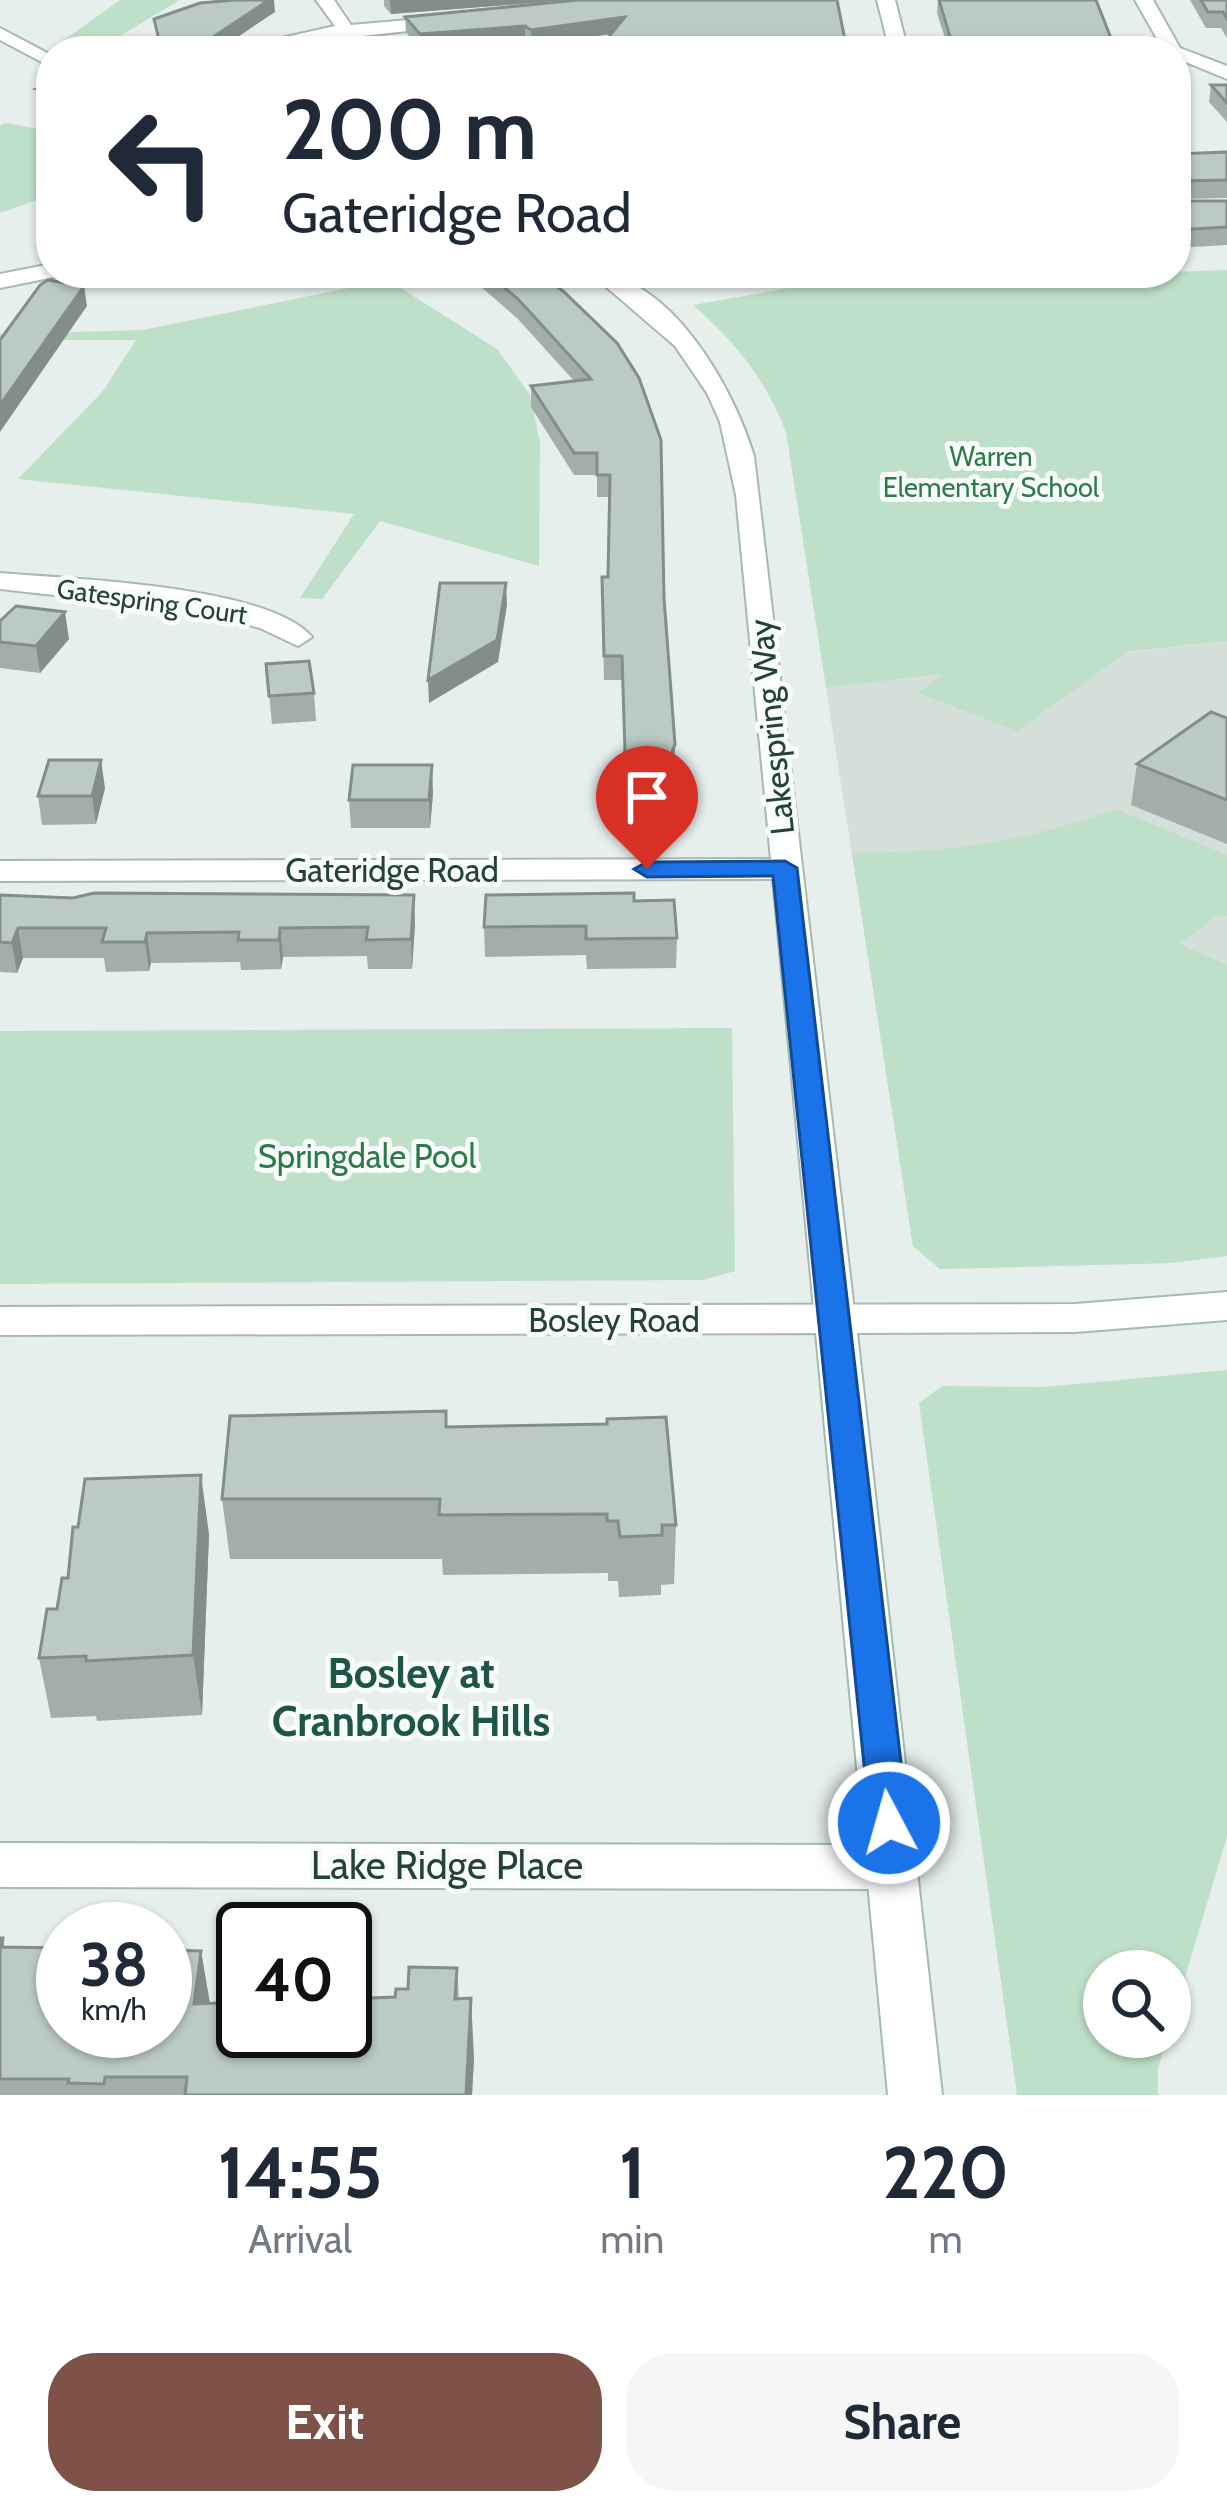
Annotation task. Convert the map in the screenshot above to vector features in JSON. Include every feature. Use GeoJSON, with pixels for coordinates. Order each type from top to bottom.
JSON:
{"type":"FeatureCollection","features":[{"type":"Feature","properties":{"kind":"street"},"geometry":{"type":"LineString","coordinates":[[325,0],[346,30]]}},
{"type":"Feature","properties":{"kind":"street"},"geometry":{"type":"LineString","coordinates":[[886,0],[895,36]]}},
{"type":"Feature","properties":{"kind":"street"},"geometry":{"type":"LineString","coordinates":[[1144,0],[1165,36]]}},
{"type":"Feature","properties":{"kind":"street"},"geometry":{"type":"LineString","coordinates":[[296,36],[464,20]]}},
{"type":"Feature","properties":{"kind":"street"},"geometry":{"type":"LineString","coordinates":[[0,34],[36,54]]}},
{"type":"Feature","properties":{"kind":"street"},"geometry":{"type":"LineString","coordinates":[[1191,58],[1227,73]]}},
{"type":"Feature","properties":{"kind":"street"},"geometry":{"type":"LineString","coordinates":[[0,281],[36,274]]}},
{"type":"Feature","properties":{"kind":"street","name":"Lakespring Way"},"geometry":{"type":"LineString","coordinates":[[620,288],[686,341],[709,369],[739,435],[749,495],[915,2095]]}},
{"type":"Feature","properties":{"kind":"street","name":"Gatespring Court"},"geometry":{"type":"LineString","coordinates":[[0,581],[211,606],[258,617],[298,637]]}},
{"type":"Feature","properties":{"kind":"street","name":"Gateridge Road"},"geometry":{"type":"LineString","coordinates":[[0,871],[785,868]]}},
{"type":"Feature","properties":{"kind":"street","name":"Bosley Road"},"geometry":{"type":"LineString","coordinates":[[0,1321],[1075,1318],[1227,1306]]}},
{"type":"Feature","properties":{"kind":"street","name":"Lake Ridge Place"},"geometry":{"type":"LineString","coordinates":[[0,1865],[894,1867]]}},
{"type":"Feature","properties":{"kind":"shaded area"},"geometry":{"type":"Polygon","coordinates":[[[1227,641],[1227,1256],[1170,1263],[940,1269],[913,1246],[826,688],[1227,641]]]}},
{"type":"Feature","properties":{"kind":"green space"},"geometry":{"type":"Polygon","coordinates":[[[120,0],[180,0],[120,36],[70,36],[120,0]]]}},
{"type":"Feature","properties":{"kind":"green space"},"geometry":{"type":"Polygon","coordinates":[[[0,126],[36,128],[36,200],[0,213],[0,126]]]}},
{"type":"Feature","properties":{"kind":"green space","name":"Warren Elementary School"},"geometry":{"type":"Polygon","coordinates":[[[1227,270],[1227,641],[1127,652],[1017,731],[918,693],[944,674],[826,688],[786,432],[748,362],[693,305],[789,288],[1191,288],[1191,271],[1227,270]]]}},
{"type":"Feature","properties":{"kind":"green space"},"geometry":{"type":"Polygon","coordinates":[[[349,288],[401,288],[497,349],[530,395],[540,442],[539,566],[380,521],[322,599],[300,598],[354,514],[18,479],[103,391],[136,340],[0,340],[0,334],[143,330],[349,288]]]}},
{"type":"Feature","properties":{"kind":"green space"},"geometry":{"type":"Polygon","coordinates":[[[1116,809],[1227,855],[1227,916],[1218,915],[1180,944],[1227,965],[1227,1256],[1170,1263],[940,1269],[913,1246],[852,853],[986,843],[1116,809]]]}},
{"type":"Feature","properties":{"kind":"green space","name":"Springdale Pool"},"geometry":{"type":"Polygon","coordinates":[[[732,1028],[735,1271],[704,1280],[0,1284],[0,1031],[732,1028]]]}},
{"type":"Feature","properties":{"kind":"green space"},"geometry":{"type":"Polygon","coordinates":[[[1227,1370],[1227,1836],[1191,1957],[1191,1950],[1083,1950],[1083,2058],[1161,2058],[1158,2095],[1017,2095],[919,1403],[942,1386],[1044,1387],[1227,1370]]]}},
{"type":"Feature","properties":{"kind":"building"},"geometry":{"type":"Polygon","coordinates":[[[269,0],[215,36],[158,36],[154,19],[200,3],[269,0]]]}},
{"type":"Feature","properties":{"kind":"building"},"geometry":{"type":"Polygon","coordinates":[[[578,0],[837,0],[844,36],[609,36],[625,17],[531,30],[525,26],[420,34],[405,17],[578,0]]]}},
{"type":"Feature","properties":{"kind":"building"},"geometry":{"type":"Polygon","coordinates":[[[939,0],[1096,0],[1110,36],[950,36],[939,0]]]}},
{"type":"Feature","properties":{"kind":"building"},"geometry":{"type":"Polygon","coordinates":[[[1201,0],[1227,0],[1227,19],[1223,12],[1208,12],[1201,0]]]}},
{"type":"Feature","properties":{"kind":"building"},"geometry":{"type":"Polygon","coordinates":[[[1211,85],[1227,85],[1227,103],[1211,85]]]}},
{"type":"Feature","properties":{"kind":"building"},"geometry":{"type":"Polygon","coordinates":[[[1227,152],[1227,180],[1191,181],[1191,153],[1227,152]]]}},
{"type":"Feature","properties":{"kind":"building"},"geometry":{"type":"Polygon","coordinates":[[[1191,201],[1227,201],[1227,227],[1191,229],[1191,201]]]}},
{"type":"Feature","properties":{"kind":"building"},"geometry":{"type":"Polygon","coordinates":[[[38,288],[83,288],[0,405],[0,340],[38,288]]]}},
{"type":"Feature","properties":{"kind":"building"},"geometry":{"type":"Polygon","coordinates":[[[505,288],[559,288],[617,343],[639,378],[661,440],[664,598],[675,744],[657,796],[610,791],[625,751],[622,656],[604,656],[602,577],[608,577],[610,475],[597,475],[597,453],[574,453],[531,386],[591,379],[505,288]]]}},
{"type":"Feature","properties":{"kind":"building"},"geometry":{"type":"Polygon","coordinates":[[[440,583],[506,583],[497,640],[428,680],[440,583]]]}},
{"type":"Feature","properties":{"kind":"building"},"geometry":{"type":"Polygon","coordinates":[[[16,606],[65,612],[36,646],[0,642],[0,621],[16,606]]]}},
{"type":"Feature","properties":{"kind":"building"},"geometry":{"type":"Polygon","coordinates":[[[309,661],[314,693],[269,696],[266,664],[309,661]]]}},
{"type":"Feature","properties":{"kind":"building"},"geometry":{"type":"Polygon","coordinates":[[[1211,712],[1227,718],[1227,800],[1137,764],[1211,712]]]}},
{"type":"Feature","properties":{"kind":"building"},"geometry":{"type":"Polygon","coordinates":[[[49,760],[101,760],[92,796],[38,796],[49,760]]]}},
{"type":"Feature","properties":{"kind":"building"},"geometry":{"type":"Polygon","coordinates":[[[353,765],[432,765],[429,800],[349,800],[353,765]]]}},
{"type":"Feature","properties":{"kind":"building"},"geometry":{"type":"Polygon","coordinates":[[[94,893],[414,895],[411,939],[366,940],[368,927],[280,928],[279,940],[238,940],[239,932],[147,933],[145,942],[102,942],[106,928],[18,928],[12,943],[0,942],[0,895],[73,898],[94,893]]]}},
{"type":"Feature","properties":{"kind":"building"},"geometry":{"type":"Polygon","coordinates":[[[634,893],[634,901],[674,900],[677,938],[586,939],[586,926],[484,927],[486,895],[634,893]]]}},
{"type":"Feature","properties":{"kind":"building"},"geometry":{"type":"Polygon","coordinates":[[[446,1411],[446,1427],[607,1424],[607,1419],[666,1417],[676,1525],[662,1525],[662,1535],[620,1537],[618,1521],[607,1521],[607,1514],[439,1515],[440,1499],[222,1499],[230,1416],[446,1411]]]}},
{"type":"Feature","properties":{"kind":"building"},"geometry":{"type":"Polygon","coordinates":[[[201,1475],[193,1655],[86,1661],[86,1656],[39,1658],[47,1609],[57,1609],[62,1578],[68,1578],[73,1527],[78,1527],[85,1479],[201,1475]]]}},
{"type":"Feature","properties":{"kind":"building"},"geometry":{"type":"Polygon","coordinates":[[[0,1938],[2,1947],[36,1948],[36,2058],[192,2058],[192,1951],[201,1951],[194,2004],[216,2003],[216,2058],[372,2058],[372,1998],[395,1997],[396,1989],[408,1989],[409,1967],[457,1968],[455,1999],[471,1998],[466,2095],[185,2095],[187,2077],[105,2077],[104,2084],[0,2079],[0,1938]]]}},
{"type":"Feature","properties":{"kind":"district","name":"Bosley at Cranbrook Hills"},"geometry":{"type":"Point","coordinates":[411,1697]}},
{"type":"Feature","properties":{"kind":"route"},"geometry":{"type":"LineString","coordinates":[[647,869],[785,868],[889,1823]]}}]}
